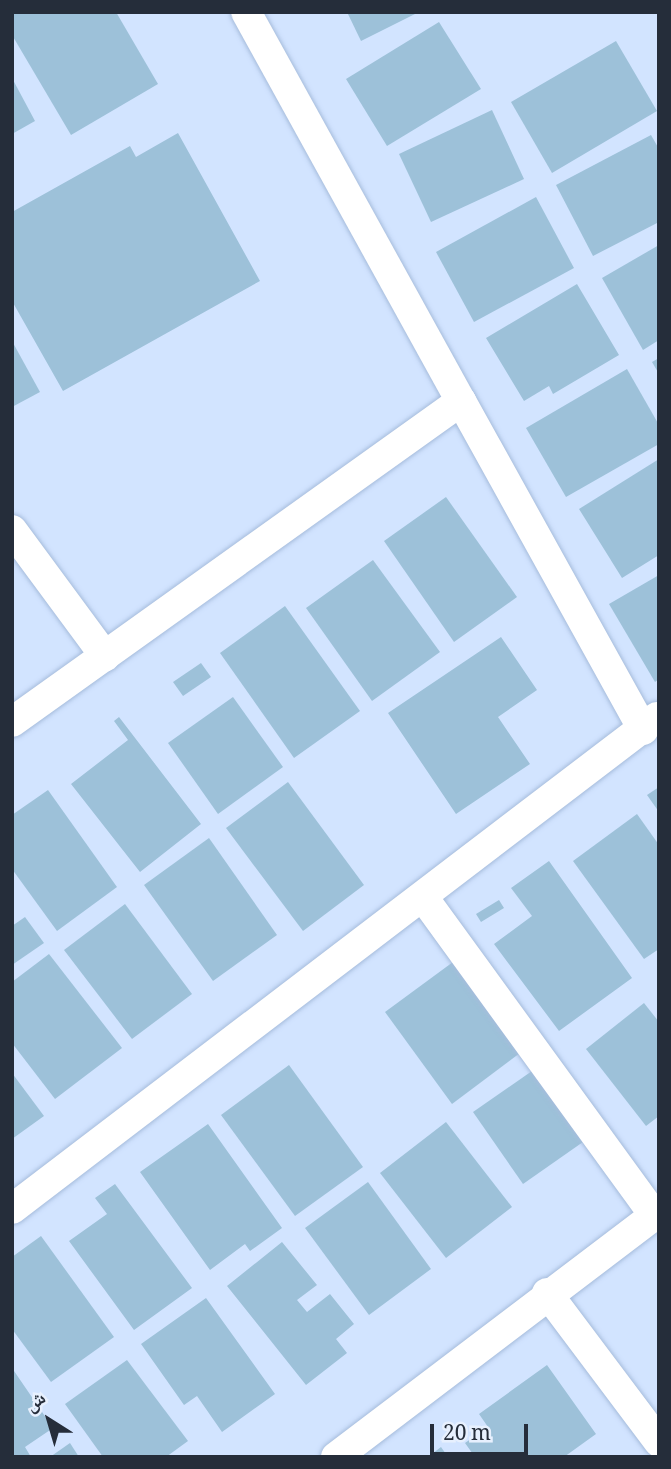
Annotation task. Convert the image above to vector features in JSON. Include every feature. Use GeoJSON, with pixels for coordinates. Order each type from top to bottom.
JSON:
{"type":"FeatureCollection","features":[{"type":"Feature","properties":{"kind":"street"},"geometry":{"type":"LineString","coordinates":[[12,1209],[651,723],[461,401],[246,12]]}},
{"type":"Feature","properties":{"kind":"street"},"geometry":{"type":"LineString","coordinates":[[12,722],[461,401]]}},
{"type":"Feature","properties":{"kind":"street"},"geometry":{"type":"LineString","coordinates":[[12,530],[105,656]]}},
{"type":"Feature","properties":{"kind":"street"},"geometry":{"type":"LineString","coordinates":[[336,1457],[547,1293],[657,1213],[423,897]]}},
{"type":"Feature","properties":{"kind":"street"},"geometry":{"type":"LineString","coordinates":[[547,1293],[659,1443]]}},
{"type":"Feature","properties":{"kind":"building"},"geometry":{"type":"Polygon","coordinates":[[[12,12],[116,12],[158,84],[71,135],[12,35],[12,12]]]}},
{"type":"Feature","properties":{"kind":"building"},"geometry":{"type":"Polygon","coordinates":[[[347,12],[419,12],[361,41],[347,12]]]}},
{"type":"Feature","properties":{"kind":"building"},"geometry":{"type":"Polygon","coordinates":[[[439,22],[481,89],[387,146],[346,79],[439,22]]]}},
{"type":"Feature","properties":{"kind":"building"},"geometry":{"type":"Polygon","coordinates":[[[616,41],[657,111],[552,173],[511,102],[616,41]]]}},
{"type":"Feature","properties":{"kind":"building"},"geometry":{"type":"Polygon","coordinates":[[[12,78],[35,121],[12,134],[12,78]]]}},
{"type":"Feature","properties":{"kind":"building"},"geometry":{"type":"Polygon","coordinates":[[[492,110],[524,179],[431,222],[399,154],[492,110]]]}},
{"type":"Feature","properties":{"kind":"building"},"geometry":{"type":"Polygon","coordinates":[[[178,133],[260,281],[63,391],[12,301],[12,212],[130,146],[136,157],[178,133]]]}},
{"type":"Feature","properties":{"kind":"building"},"geometry":{"type":"Polygon","coordinates":[[[651,135],[659,149],[659,222],[593,256],[556,185],[651,135]]]}},
{"type":"Feature","properties":{"kind":"building"},"geometry":{"type":"Polygon","coordinates":[[[536,197],[574,268],[474,322],[436,252],[536,197]]]}},
{"type":"Feature","properties":{"kind":"building"},"geometry":{"type":"Polygon","coordinates":[[[659,245],[659,340],[643,350],[602,278],[659,245]]]}},
{"type":"Feature","properties":{"kind":"building"},"geometry":{"type":"Polygon","coordinates":[[[577,284],[619,355],[553,394],[549,386],[524,401],[486,338],[577,284]]]}},
{"type":"Feature","properties":{"kind":"building"},"geometry":{"type":"Polygon","coordinates":[[[12,341],[40,392],[12,407],[12,341]]]}},
{"type":"Feature","properties":{"kind":"building"},"geometry":{"type":"Polygon","coordinates":[[[659,358],[659,374],[652,362],[659,358]]]}},
{"type":"Feature","properties":{"kind":"building"},"geometry":{"type":"Polygon","coordinates":[[[627,369],[659,425],[659,444],[566,497],[526,428],[627,369]]]}},
{"type":"Feature","properties":{"kind":"building"},"geometry":{"type":"Polygon","coordinates":[[[659,459],[659,555],[622,578],[579,509],[659,459]]]}},
{"type":"Feature","properties":{"kind":"building"},"geometry":{"type":"Polygon","coordinates":[[[446,497],[517,597],[454,642],[384,541],[446,497]]]}},
{"type":"Feature","properties":{"kind":"building"},"geometry":{"type":"Polygon","coordinates":[[[373,560],[440,652],[372,701],[306,608],[373,560]]]}},
{"type":"Feature","properties":{"kind":"building"},"geometry":{"type":"Polygon","coordinates":[[[659,575],[659,679],[655,682],[609,604],[659,575]]]}},
{"type":"Feature","properties":{"kind":"building"},"geometry":{"type":"Polygon","coordinates":[[[285,606],[360,711],[294,758],[220,653],[285,606]]]}},
{"type":"Feature","properties":{"kind":"building"},"geometry":{"type":"Polygon","coordinates":[[[501,637],[537,690],[498,717],[530,764],[456,814],[388,713],[501,637]]]}},
{"type":"Feature","properties":{"kind":"building"},"geometry":{"type":"Polygon","coordinates":[[[201,663],[211,677],[183,696],[173,682],[201,663]]]}},
{"type":"Feature","properties":{"kind":"building"},"geometry":{"type":"Polygon","coordinates":[[[233,697],[283,767],[218,814],[168,743],[233,697]]]}},
{"type":"Feature","properties":{"kind":"building"},"geometry":{"type":"Polygon","coordinates":[[[119,717],[201,824],[140,872],[71,784],[128,740],[114,721],[119,717]]]}},
{"type":"Feature","properties":{"kind":"building"},"geometry":{"type":"Polygon","coordinates":[[[288,782],[364,885],[303,931],[226,828],[288,782]]]}},
{"type":"Feature","properties":{"kind":"building"},"geometry":{"type":"Polygon","coordinates":[[[659,787],[659,812],[647,795],[659,787]]]}},
{"type":"Feature","properties":{"kind":"building"},"geometry":{"type":"Polygon","coordinates":[[[48,790],[117,887],[57,931],[12,869],[12,815],[48,790]]]}},
{"type":"Feature","properties":{"kind":"building"},"geometry":{"type":"Polygon","coordinates":[[[637,814],[659,845],[659,949],[644,959],[573,861],[637,814]]]}},
{"type":"Feature","properties":{"kind":"building"},"geometry":{"type":"Polygon","coordinates":[[[209,838],[277,935],[213,981],[144,885],[209,838]]]}},
{"type":"Feature","properties":{"kind":"building"},"geometry":{"type":"Polygon","coordinates":[[[549,861],[632,978],[559,1031],[494,944],[532,916],[511,888],[549,861]]]}},
{"type":"Feature","properties":{"kind":"building"},"geometry":{"type":"Polygon","coordinates":[[[499,900],[504,908],[481,922],[476,914],[499,900]]]}},
{"type":"Feature","properties":{"kind":"building"},"geometry":{"type":"Polygon","coordinates":[[[125,904],[192,994],[132,1039],[64,950],[125,904]]]}},
{"type":"Feature","properties":{"kind":"building"},"geometry":{"type":"Polygon","coordinates":[[[25,917],[44,943],[12,965],[12,926],[25,917]]]}},
{"type":"Feature","properties":{"kind":"building"},"geometry":{"type":"Polygon","coordinates":[[[49,954],[122,1048],[55,1099],[12,1043],[12,982],[49,954]]]}},
{"type":"Feature","properties":{"kind":"building"},"geometry":{"type":"Polygon","coordinates":[[[453,962],[520,1053],[452,1104],[385,1012],[453,962]]]}},
{"type":"Feature","properties":{"kind":"building"},"geometry":{"type":"Polygon","coordinates":[[[644,1003],[659,1022],[659,1116],[646,1126],[586,1049],[644,1003]]]}},
{"type":"Feature","properties":{"kind":"building"},"geometry":{"type":"Polygon","coordinates":[[[289,1065],[363,1167],[295,1216],[221,1115],[289,1065]]]}},
{"type":"Feature","properties":{"kind":"building"},"geometry":{"type":"Polygon","coordinates":[[[532,1071],[583,1142],[523,1184],[473,1112],[532,1071]]]}},
{"type":"Feature","properties":{"kind":"building"},"geometry":{"type":"Polygon","coordinates":[[[12,1073],[44,1116],[12,1139],[12,1073]]]}},
{"type":"Feature","properties":{"kind":"building"},"geometry":{"type":"Polygon","coordinates":[[[446,1122],[512,1207],[446,1258],[380,1173],[446,1122]]]}},
{"type":"Feature","properties":{"kind":"building"},"geometry":{"type":"Polygon","coordinates":[[[208,1124],[282,1228],[250,1251],[245,1244],[210,1270],[140,1172],[208,1124]]]}},
{"type":"Feature","properties":{"kind":"building"},"geometry":{"type":"Polygon","coordinates":[[[368,1182],[431,1269],[369,1315],[305,1228],[368,1182]]]}},
{"type":"Feature","properties":{"kind":"building"},"geometry":{"type":"Polygon","coordinates":[[[115,1184],[192,1288],[134,1330],[69,1241],[107,1214],[95,1198],[115,1184]]]}},
{"type":"Feature","properties":{"kind":"building"},"geometry":{"type":"Polygon","coordinates":[[[41,1236],[114,1337],[51,1382],[12,1329],[12,1257],[41,1236]]]}},
{"type":"Feature","properties":{"kind":"building"},"geometry":{"type":"Polygon","coordinates":[[[282,1242],[317,1285],[297,1300],[307,1312],[330,1294],[354,1324],[336,1339],[347,1353],[306,1385],[227,1286],[282,1242]]]}},
{"type":"Feature","properties":{"kind":"building"},"geometry":{"type":"Polygon","coordinates":[[[206,1298],[275,1394],[222,1432],[197,1396],[184,1405],[141,1344],[206,1298]]]}},
{"type":"Feature","properties":{"kind":"building"},"geometry":{"type":"Polygon","coordinates":[[[127,1360],[188,1441],[166,1457],[103,1457],[65,1404],[127,1360]]]}},
{"type":"Feature","properties":{"kind":"building"},"geometry":{"type":"Polygon","coordinates":[[[547,1365],[596,1434],[564,1457],[475,1457],[465,1443],[488,1427],[479,1414],[547,1365]]]}},
{"type":"Feature","properties":{"kind":"building"},"geometry":{"type":"Polygon","coordinates":[[[12,1368],[53,1428],[25,1447],[31,1457],[12,1457],[12,1368]]]}},
{"type":"Feature","properties":{"kind":"building"},"geometry":{"type":"Polygon","coordinates":[[[70,1443],[79,1457],[50,1457],[70,1443]]]}},
{"type":"Feature","properties":{"kind":"building"},"geometry":{"type":"Polygon","coordinates":[[[441,1447],[448,1457],[428,1457],[441,1447]]]}}]}
